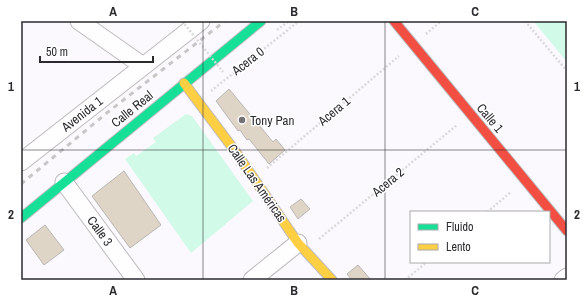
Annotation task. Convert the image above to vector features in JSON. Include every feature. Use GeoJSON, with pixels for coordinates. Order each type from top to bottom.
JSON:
{"type":"FeatureCollection","features":[{"type":"Feature","properties":{"kind":"street"},"geometry":{"type":"LineString","coordinates":[[79,21],[143,66]]}},
{"type":"Feature","properties":{"kind":"street","name":"Avenida 1"},"geometry":{"type":"LineString","coordinates":[[21,162],[201,21]]}},
{"type":"Feature","properties":{"kind":"street","name":"Calle Real"},"geometry":{"type":"LineString","coordinates":[[21,218],[261,21]]}},
{"type":"Feature","properties":{"kind":"street","name":"Calle 1"},"geometry":{"type":"LineString","coordinates":[[394,21],[567,231]]}},
{"type":"Feature","properties":{"kind":"street","name":"Calle Las Américas"},"geometry":{"type":"LineString","coordinates":[[184,83],[254,178],[302,247],[332,280]]}},
{"type":"Feature","properties":{"kind":"street","name":"Calle 3"},"geometry":{"type":"LineString","coordinates":[[64,182],[136,280]]}},
{"type":"Feature","properties":{"kind":"street"},"geometry":{"type":"LineString","coordinates":[[252,280],[302,247]]}},
{"type":"Feature","properties":{"kind":"street"},"geometry":{"type":"LineString","coordinates":[[563,280],[567,277]]}},
{"type":"Feature","properties":{"kind":"path"},"geometry":{"type":"LineString","coordinates":[[182,21],[223,72]]}},
{"type":"Feature","properties":{"kind":"path","name":"Acera 0"},"geometry":{"type":"LineString","coordinates":[[198,101],[299,21]]}},
{"type":"Feature","properties":{"kind":"path"},"geometry":{"type":"LineString","coordinates":[[525,21],[567,71]]}},
{"type":"Feature","properties":{"kind":"path","name":"Acera 1"},"geometry":{"type":"LineString","coordinates":[[254,178],[413,44]]}},
{"type":"Feature","properties":{"kind":"path","name":"Acera 2"},"geometry":{"type":"LineString","coordinates":[[302,247],[470,114]]}},
{"type":"Feature","properties":{"kind":"path"},"geometry":{"type":"LineString","coordinates":[[488,211],[525,180]]}},
{"type":"Feature","properties":{"kind":"path"},"geometry":{"type":"LineString","coordinates":[[405,280],[426,263]]}},
{"type":"Feature","properties":{"kind":"green space"},"geometry":{"type":"Polygon","coordinates":[[[537,21],[567,21],[567,62],[535,23],[537,21]]]}},
{"type":"Feature","properties":{"kind":"green space"},"geometry":{"type":"Polygon","coordinates":[[[186,114],[192,116],[253,201],[191,253],[125,159],[134,153],[136,156],[156,142],[153,138],[186,114]]]}},
{"type":"Feature","properties":{"kind":"building"},"geometry":{"type":"Polygon","coordinates":[[[229,89],[273,142],[276,139],[285,150],[269,164],[249,139],[247,140],[240,130],[238,131],[216,101],[229,89]]]}},
{"type":"Feature","properties":{"kind":"building"},"geometry":{"type":"Polygon","coordinates":[[[124,171],[161,225],[130,248],[92,196],[124,171]]]}},
{"type":"Feature","properties":{"kind":"building"},"geometry":{"type":"Polygon","coordinates":[[[301,199],[310,209],[298,219],[290,207],[301,199]]]}},
{"type":"Feature","properties":{"kind":"building"},"geometry":{"type":"Polygon","coordinates":[[[45,225],[64,250],[44,265],[26,240],[45,225]]]}},
{"type":"Feature","properties":{"kind":"building"},"geometry":{"type":"Polygon","coordinates":[[[358,265],[371,280],[352,280],[347,274],[358,265]]]}},
{"type":"Feature","properties":{"kind":"railway"},"geometry":{"type":"LineString","coordinates":[[21,184],[108,112],[225,21]]}},
{"type":"Feature","properties":{"kind":"traffic: fast"},"geometry":{"type":"LineString","coordinates":[[21,218],[261,21]]}},
{"type":"Feature","properties":{"kind":"traffic: slow"},"geometry":{"type":"LineString","coordinates":[[184,83],[235,151],[298,243],[332,280]]}},
{"type":"Feature","properties":{"kind":"traffic: jam"},"geometry":{"type":"LineString","coordinates":[[394,21],[567,231]]}},
{"type":"Feature","properties":{"kind":"place","name":"Tony Pan"},"geometry":{"type":"Point","coordinates":[242,120]}}]}
